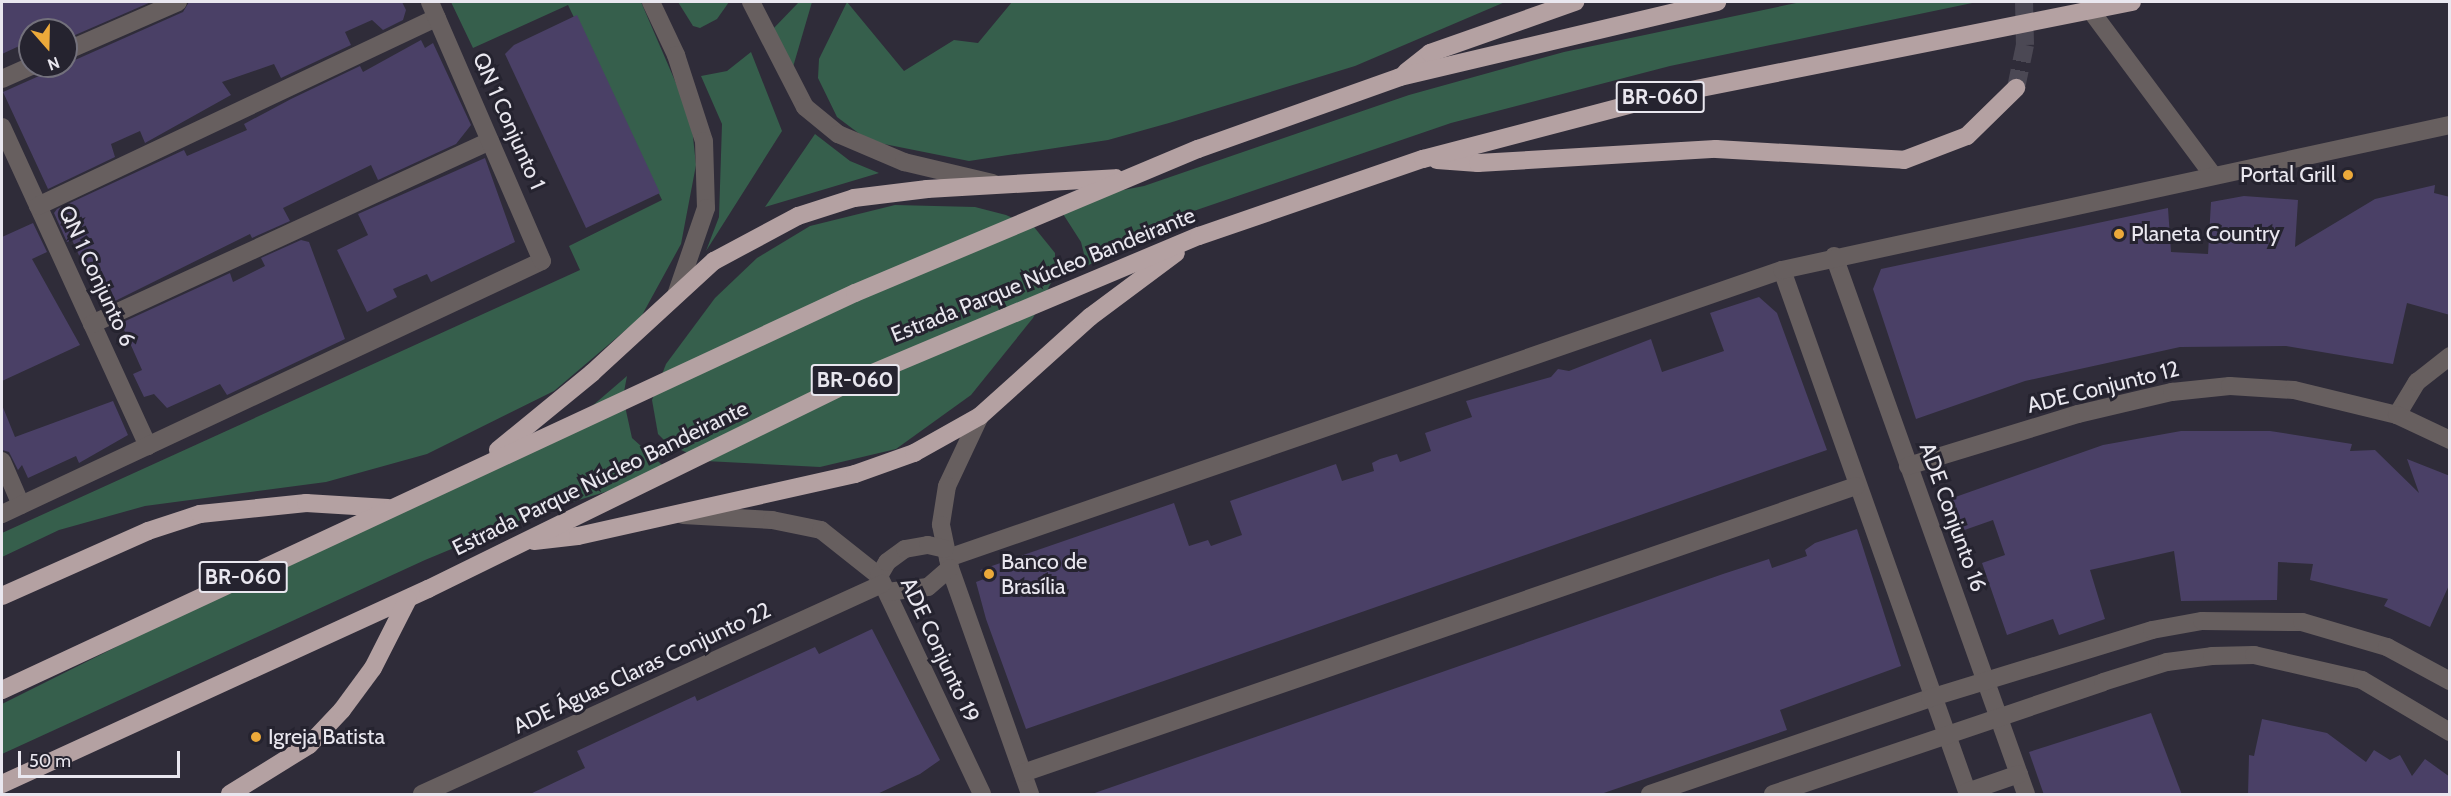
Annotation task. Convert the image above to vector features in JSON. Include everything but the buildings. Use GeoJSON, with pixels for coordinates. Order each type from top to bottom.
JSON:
{"type":"FeatureCollection","features":[{"type":"Feature","properties":{"kind":"highway"},"geometry":{"type":"LineString","coordinates":[[1400,77],[1430,53],[1575,2]]}},
{"type":"Feature","properties":{"kind":"highway","name":"BR-060"},"geometry":{"type":"LineString","coordinates":[[2,690],[483,463],[855,293],[1132,177],[1400,77],[1717,2]]}},
{"type":"Feature","properties":{"kind":"highway","name":"Estrada Parque Núcleo Bandeirante"},"geometry":{"type":"LineString","coordinates":[[2,784],[408,598],[844,385],[1199,236],[1423,159],[1671,94],[2132,2]]}},
{"type":"Feature","properties":{"kind":"highway"},"geometry":{"type":"LineString","coordinates":[[1423,159],[1478,163],[1716,149],[1904,160],[1967,136],[2016,88]]}},
{"type":"Feature","properties":{"kind":"highway"},"geometry":{"type":"LineString","coordinates":[[483,463],[714,261],[798,216],[854,198],[1000,184],[1132,177]]}},
{"type":"Feature","properties":{"kind":"highway"},"geometry":{"type":"LineString","coordinates":[[520,543],[578,536],[660,514],[855,474],[914,453],[980,416],[1090,317],[1199,236]]}},
{"type":"Feature","properties":{"kind":"highway"},"geometry":{"type":"LineString","coordinates":[[2,596],[147,531],[200,514],[306,503],[389,508]]}},
{"type":"Feature","properties":{"kind":"highway"},"geometry":{"type":"LineString","coordinates":[[230,795],[309,745],[342,710],[373,668],[408,598]]}},
{"type":"Feature","properties":{"kind":"street"},"geometry":{"type":"LineString","coordinates":[[78,46],[178,2]]}},
{"type":"Feature","properties":{"kind":"street"},"geometry":{"type":"LineString","coordinates":[[651,2],[681,66],[704,141],[705,208],[676,295]]}},
{"type":"Feature","properties":{"kind":"street"},"geometry":{"type":"LineString","coordinates":[[751,2],[805,106],[838,134],[904,162],[1000,184]]}},
{"type":"Feature","properties":{"kind":"street"},"geometry":{"type":"LineString","coordinates":[[38,207],[434,9]]}},
{"type":"Feature","properties":{"kind":"street","name":"QN 1 Conjunto 1"},"geometry":{"type":"LineString","coordinates":[[148,446],[543,259],[434,9]]}},
{"type":"Feature","properties":{"kind":"street"},"geometry":{"type":"LineString","coordinates":[[2091,11],[2212,174]]}},
{"type":"Feature","properties":{"kind":"street"},"geometry":{"type":"LineString","coordinates":[[2,79],[18,72]]}},
{"type":"Feature","properties":{"kind":"street"},"geometry":{"type":"LineString","coordinates":[[948,558],[928,545],[905,549],[887,562],[883,584],[928,587],[948,558],[1782,270],[1834,256],[2450,125]]}},
{"type":"Feature","properties":{"kind":"street","name":"QN 1 Conjunto 6"},"geometry":{"type":"LineString","coordinates":[[2,127],[148,446]]}},
{"type":"Feature","properties":{"kind":"street"},"geometry":{"type":"LineString","coordinates":[[92,324],[490,141]]}},
{"type":"Feature","properties":{"kind":"street","name":"ADE Conjunto 16"},"geometry":{"type":"LineString","coordinates":[[1834,256],[1987,680],[2026,795]]}},
{"type":"Feature","properties":{"kind":"street"},"geometry":{"type":"LineString","coordinates":[[1782,270],[1930,698],[1946,733],[1967,793],[2019,774]]}},
{"type":"Feature","properties":{"kind":"street"},"geometry":{"type":"LineString","coordinates":[[2397,415],[2417,382],[2450,356]]}},
{"type":"Feature","properties":{"kind":"street","name":"ADE Conjunto 12"},"geometry":{"type":"LineString","coordinates":[[1908,466],[2078,414],[2172,392],[2230,387],[2294,390],[2397,415],[2450,440]]}},
{"type":"Feature","properties":{"kind":"street","name":"ADE Conjunto 19"},"geometry":{"type":"LineString","coordinates":[[980,416],[947,486],[941,525],[948,558],[1030,795]]}},
{"type":"Feature","properties":{"kind":"street"},"geometry":{"type":"LineString","coordinates":[[2,514],[148,446]]}},
{"type":"Feature","properties":{"kind":"street"},"geometry":{"type":"LineString","coordinates":[[2,461],[21,505]]}},
{"type":"Feature","properties":{"kind":"street"},"geometry":{"type":"LineString","coordinates":[[1023,772],[1856,486]]}},
{"type":"Feature","properties":{"kind":"street","name":"ADE Conjunto 19"},"geometry":{"type":"LineString","coordinates":[[660,514],[772,520],[821,530],[883,584],[978,793]]}},
{"type":"Feature","properties":{"kind":"street","name":"ADE Águas Claras Conjunto 22"},"geometry":{"type":"LineString","coordinates":[[422,795],[883,584]]}},
{"type":"Feature","properties":{"kind":"street"},"geometry":{"type":"LineString","coordinates":[[1650,795],[1930,698],[2152,630],[2252,619],[2302,622],[2347,633],[2450,681]]}},
{"type":"Feature","properties":{"kind":"street"},"geometry":{"type":"LineString","coordinates":[[1773,795],[1946,733],[1999,718],[2167,662],[2254,655],[2362,680],[2450,732]]}},
{"type":"Feature","properties":{"kind":"green space"},"geometry":{"type":"Polygon","coordinates":[[[451,2],[641,2],[691,118],[696,165],[681,244],[641,317],[554,391],[427,454],[326,482],[145,506],[59,530],[2,557],[2,533],[580,270],[569,246],[662,200],[568,5],[473,48],[451,2]]]}},
{"type":"Feature","properties":{"kind":"green space"},"geometry":{"type":"Polygon","coordinates":[[[678,2],[729,2],[717,19],[700,28],[693,26],[678,2]]]}},
{"type":"Feature","properties":{"kind":"green space"},"geometry":{"type":"Polygon","coordinates":[[[799,2],[812,2],[793,67],[772,30],[799,2]]]}},
{"type":"Feature","properties":{"kind":"green space"},"geometry":{"type":"Polygon","coordinates":[[[847,2],[904,71],[954,40],[978,43],[1012,2],[1505,2],[1355,66],[1169,123],[1108,140],[969,161],[869,141],[837,117],[818,78],[819,59],[847,2]]]}},
{"type":"Feature","properties":{"kind":"green space"},"geometry":{"type":"Polygon","coordinates":[[[1801,2],[1977,2],[1670,66],[1451,123],[1179,216],[1087,266],[1081,242],[1056,203],[1144,186],[1409,95],[1564,52],[1801,2]]]}},
{"type":"Feature","properties":{"kind":"green space"},"geometry":{"type":"Polygon","coordinates":[[[751,52],[782,131],[706,251],[719,217],[722,124],[701,76],[727,71],[751,52]]]}},
{"type":"Feature","properties":{"kind":"green space"},"geometry":{"type":"Polygon","coordinates":[[[815,134],[850,161],[879,173],[765,207],[815,134]]]}},
{"type":"Feature","properties":{"kind":"green space"},"geometry":{"type":"Polygon","coordinates":[[[895,205],[975,207],[1006,215],[1034,227],[1055,253],[1055,275],[1033,318],[971,395],[896,449],[820,467],[705,461],[668,444],[658,434],[652,400],[666,364],[715,298],[757,258],[810,226],[895,205]]]}},
{"type":"Feature","properties":{"kind":"green space"},"geometry":{"type":"Polygon","coordinates":[[[627,376],[623,397],[632,438],[670,472],[543,511],[425,560],[2,754],[2,704],[584,413],[627,376]]]}},
{"type":"Feature","properties":{"kind":"tunnel"},"geometry":{"type":"LineString","coordinates":[[2016,88],[2025,45],[2024,2]]}},
{"type":"Feature","properties":{"kind":"place","name":"Portal Grill"},"geometry":{"type":"Point","coordinates":[2348,175]}},
{"type":"Feature","properties":{"kind":"place","name":"Planeta Country"},"geometry":{"type":"Point","coordinates":[2119,234]}},
{"type":"Feature","properties":{"kind":"place","name":"Banco de Brasília"},"geometry":{"type":"Point","coordinates":[989,574]}},
{"type":"Feature","properties":{"kind":"place","name":"Igreja Batista"},"geometry":{"type":"Point","coordinates":[256,737]}}]}
